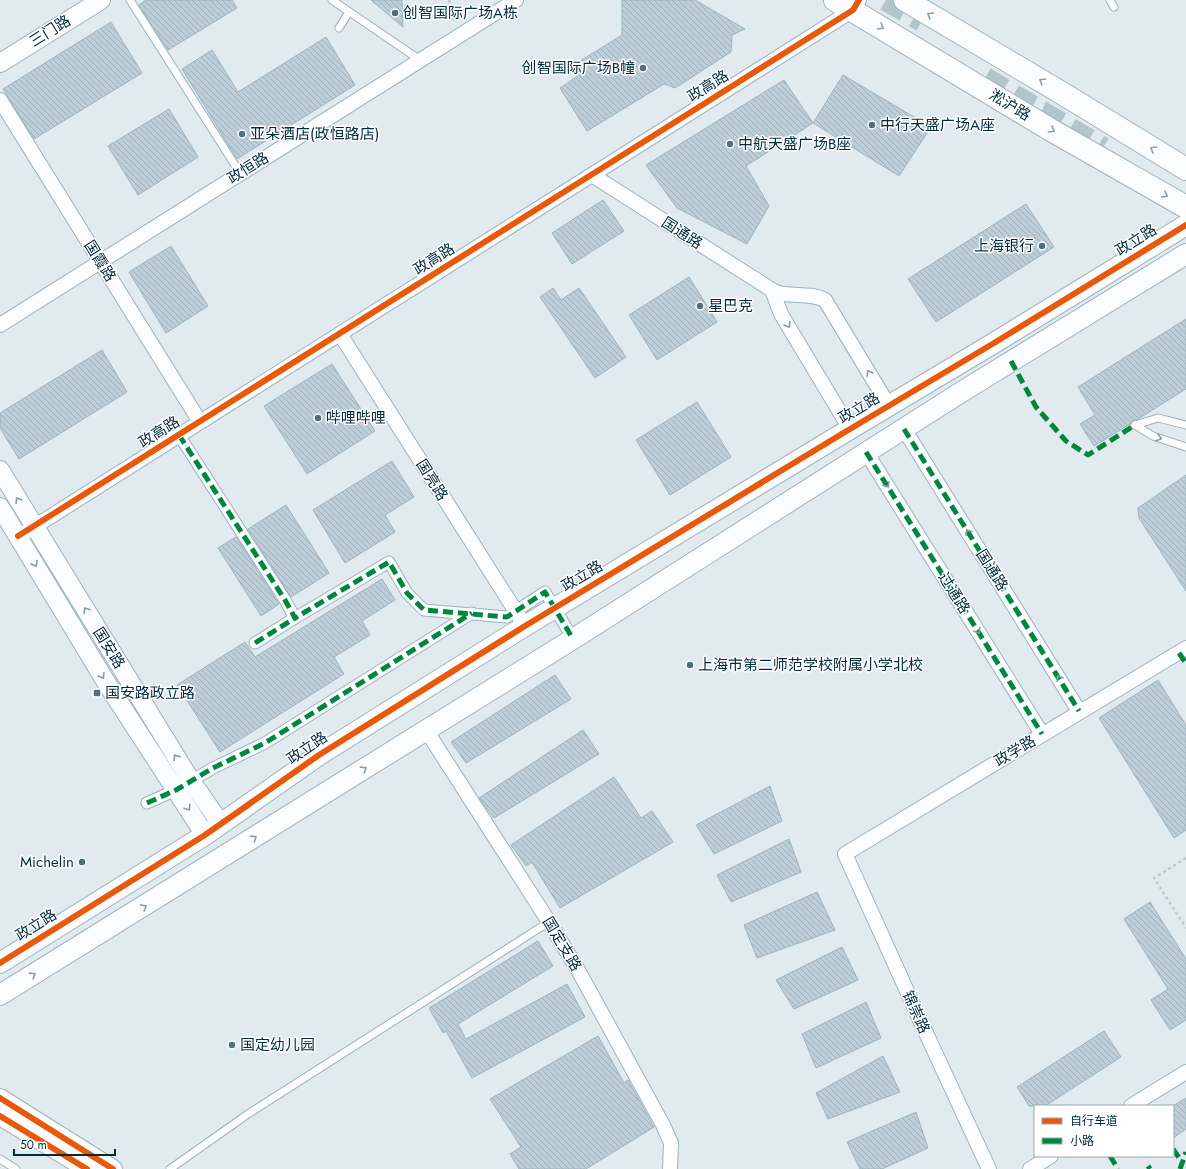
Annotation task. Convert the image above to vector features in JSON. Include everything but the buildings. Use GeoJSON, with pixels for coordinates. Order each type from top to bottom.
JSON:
{"type":"FeatureCollection","features":[{"type":"Feature","properties":{"kind":"main road"},"geometry":{"type":"LineString","coordinates":[[905,0],[1186,169]]}},
{"type":"Feature","properties":{"kind":"main road","name":"淞沪路"},"geometry":{"type":"LineString","coordinates":[[849,3],[1051,130],[1186,207]]}},
{"type":"Feature","properties":{"kind":"main road","name":"政立路"},"geometry":{"type":"LineString","coordinates":[[0,963],[205,835],[319,755],[520,619],[554,609],[850,429],[994,344],[1186,225]]}},
{"type":"Feature","properties":{"kind":"main road"},"geometry":{"type":"LineString","coordinates":[[0,995],[573,639],[866,452],[1186,254]]}},
{"type":"Feature","properties":{"kind":"street","name":"三门路"},"geometry":{"type":"LineString","coordinates":[[0,63],[100,0]]}},
{"type":"Feature","properties":{"kind":"street","name":"政恒路"},"geometry":{"type":"LineString","coordinates":[[0,325],[516,0]]}},
{"type":"Feature","properties":{"kind":"street","name":"政高路"},"geometry":{"type":"LineString","coordinates":[[18,536],[592,175],[849,3]]}},
{"type":"Feature","properties":{"kind":"street","name":"国霞路"},"geometry":{"type":"LineString","coordinates":[[0,100],[200,422]]}},
{"type":"Feature","properties":{"kind":"street","name":"国通路"},"geometry":{"type":"LineString","coordinates":[[592,175],[772,290],[782,294],[808,294],[818,296],[825,300],[889,406]]}},
{"type":"Feature","properties":{"kind":"street"},"geometry":{"type":"LineString","coordinates":[[772,290],[781,314],[850,429]]}},
{"type":"Feature","properties":{"kind":"street","name":"国亮路"},"geometry":{"type":"LineString","coordinates":[[340,334],[520,619]]}},
{"type":"Feature","properties":{"kind":"street","name":"国通路"},"geometry":{"type":"LineString","coordinates":[[904,429],[1080,712]]}},
{"type":"Feature","properties":{"kind":"street"},"geometry":{"type":"LineString","coordinates":[[179,435],[295,618]]}},
{"type":"Feature","properties":{"kind":"street","name":"过通路"},"geometry":{"type":"LineString","coordinates":[[866,452],[1042,734]]}},
{"type":"Feature","properties":{"kind":"street","name":"国安路"},"geometry":{"type":"LineString","coordinates":[[0,470],[34,526],[183,785],[205,835]]}},
{"type":"Feature","properties":{"kind":"street","name":"国安路"},"geometry":{"type":"LineString","coordinates":[[0,507],[109,687],[183,785],[221,824]]}},
{"type":"Feature","properties":{"kind":"street"},"geometry":{"type":"LineString","coordinates":[[255,643],[389,562],[407,593],[424,610],[520,619]]}},
{"type":"Feature","properties":{"kind":"street"},"geometry":{"type":"LineString","coordinates":[[554,609],[573,639]]}},
{"type":"Feature","properties":{"kind":"street"},"geometry":{"type":"LineString","coordinates":[[148,803],[213,768],[265,743],[472,614]]}},
{"type":"Feature","properties":{"kind":"street","name":"政学路"},"geometry":{"type":"LineString","coordinates":[[845,854],[1186,648]]}},
{"type":"Feature","properties":{"kind":"street","name":"国定支路"},"geometry":{"type":"LineString","coordinates":[[426,730],[578,970],[663,1125],[671,1143],[670,1169]]}},
{"type":"Feature","properties":{"kind":"street","name":"锦崇路"},"geometry":{"type":"LineString","coordinates":[[845,854],[989,1169]]}},
{"type":"Feature","properties":{"kind":"street"},"geometry":{"type":"LineString","coordinates":[[1133,1105],[1186,1072]]}},
{"type":"Feature","properties":{"kind":"street"},"geometry":{"type":"LineString","coordinates":[[0,1098],[113,1169]]}},
{"type":"Feature","properties":{"kind":"street"},"geometry":{"type":"LineString","coordinates":[[0,1116],[87,1169]]}},
{"type":"Feature","properties":{"kind":"street"},"geometry":{"type":"LineString","coordinates":[[1030,1169],[1049,1157]]}},
{"type":"Feature","properties":{"kind":"lane"},"geometry":{"type":"LineString","coordinates":[[130,0],[240,173]]}},
{"type":"Feature","properties":{"kind":"lane"},"geometry":{"type":"LineString","coordinates":[[332,0],[420,60]]}},
{"type":"Feature","properties":{"kind":"lane"},"geometry":{"type":"LineString","coordinates":[[339,28],[349,12]]}},
{"type":"Feature","properties":{"kind":"lane"},"geometry":{"type":"LineString","coordinates":[[1186,425],[1158,418],[1135,425],[1153,436],[1186,446]]}},
{"type":"Feature","properties":{"kind":"lane"},"geometry":{"type":"LineString","coordinates":[[170,1169],[248,1114],[549,922]]}},
{"type":"Feature","properties":{"kind":"lane"},"geometry":{"type":"LineString","coordinates":[[0,1159],[16,1169]]}},
{"type":"Feature","properties":{"kind":"path"},"geometry":{"type":"LineString","coordinates":[[449,0],[457,38]]}},
{"type":"Feature","properties":{"kind":"path"},"geometry":{"type":"LineString","coordinates":[[1186,858],[1154,878],[1186,928]]}},
{"type":"Feature","properties":{"kind":"tunnel"},"geometry":{"type":"LineString","coordinates":[[886,0],[922,21]]}},
{"type":"Feature","properties":{"kind":"tunnel"},"geometry":{"type":"LineString","coordinates":[[985,78],[1103,148]]}},
{"type":"Feature","properties":{"kind":"tunnel"},"geometry":{"type":"LineString","coordinates":[[1014,100],[1046,113]]}},
{"type":"Feature","properties":{"kind":"marked path"},"geometry":{"type":"LineString","coordinates":[[1011,361],[1036,407],[1066,441],[1088,455],[1135,425]]}},
{"type":"Feature","properties":{"kind":"marked path"},"geometry":{"type":"LineString","coordinates":[[904,429],[1079,711]]}},
{"type":"Feature","properties":{"kind":"marked path"},"geometry":{"type":"LineString","coordinates":[[179,435],[295,618],[389,562],[407,593],[424,610],[507,617],[545,592],[573,639]]}},
{"type":"Feature","properties":{"kind":"marked path"},"geometry":{"type":"LineString","coordinates":[[866,452],[1042,734]]}},
{"type":"Feature","properties":{"kind":"marked path"},"geometry":{"type":"LineString","coordinates":[[147,803],[176,790],[213,768],[265,743],[472,613]]}},
{"type":"Feature","properties":{"kind":"marked path"},"geometry":{"type":"LineString","coordinates":[[255,643],[295,618]]}},
{"type":"Feature","properties":{"kind":"marked path"},"geometry":{"type":"LineString","coordinates":[[1179,653],[1186,663]]}},
{"type":"Feature","properties":{"kind":"marked path"},"geometry":{"type":"LineString","coordinates":[[1174,1150],[1182,1162]]}},
{"type":"Feature","properties":{"kind":"marked path"},"geometry":{"type":"LineString","coordinates":[[1180,1169],[1186,1152]]}},
{"type":"Feature","properties":{"kind":"marked path"},"geometry":{"type":"LineString","coordinates":[[1111,1157],[1118,1169]]}},
{"type":"Feature","properties":{"kind":"cycle path"},"geometry":{"type":"LineString","coordinates":[[18,536],[853,10],[859,0]]}},
{"type":"Feature","properties":{"kind":"cycle path"},"geometry":{"type":"LineString","coordinates":[[0,963],[205,835],[319,755],[525,626],[994,343],[1186,225]]}},
{"type":"Feature","properties":{"kind":"cycle path"},"geometry":{"type":"LineString","coordinates":[[0,1098],[113,1169]]}},
{"type":"Feature","properties":{"kind":"cycle path"},"geometry":{"type":"LineString","coordinates":[[0,1116],[87,1169]]}},
{"type":"Feature","properties":{"kind":"place","name":"创智国际广场A栋"},"geometry":{"type":"Point","coordinates":[395,13]}},
{"type":"Feature","properties":{"kind":"place","name":"创智国际广场B幢"},"geometry":{"type":"Point","coordinates":[643,68]}},
{"type":"Feature","properties":{"kind":"place","name":"中行天盛广场A座"},"geometry":{"type":"Point","coordinates":[872,125]}},
{"type":"Feature","properties":{"kind":"place","name":"亚朵酒店(政恒路店)"},"geometry":{"type":"Point","coordinates":[242,134]}},
{"type":"Feature","properties":{"kind":"place","name":"中航天盛广场B座"},"geometry":{"type":"Point","coordinates":[730,144]}},
{"type":"Feature","properties":{"kind":"place","name":"上海银行"},"geometry":{"type":"Point","coordinates":[1042,246]}},
{"type":"Feature","properties":{"kind":"place","name":"星巴克"},"geometry":{"type":"Point","coordinates":[700,306]}},
{"type":"Feature","properties":{"kind":"place","name":"哔哩哔哩"},"geometry":{"type":"Point","coordinates":[318,418]}},
{"type":"Feature","properties":{"kind":"place","name":"上海市第二师范学校附属小学北校"},"geometry":{"type":"Point","coordinates":[690,665]}},
{"type":"Feature","properties":{"kind":"place","name":"国安路政立路"},"geometry":{"type":"Point","coordinates":[97,693]}},
{"type":"Feature","properties":{"kind":"place","name":"Michelin"},"geometry":{"type":"Point","coordinates":[82,862]}},
{"type":"Feature","properties":{"kind":"place","name":"国定幼儿园"},"geometry":{"type":"Point","coordinates":[232,1045]}}]}
